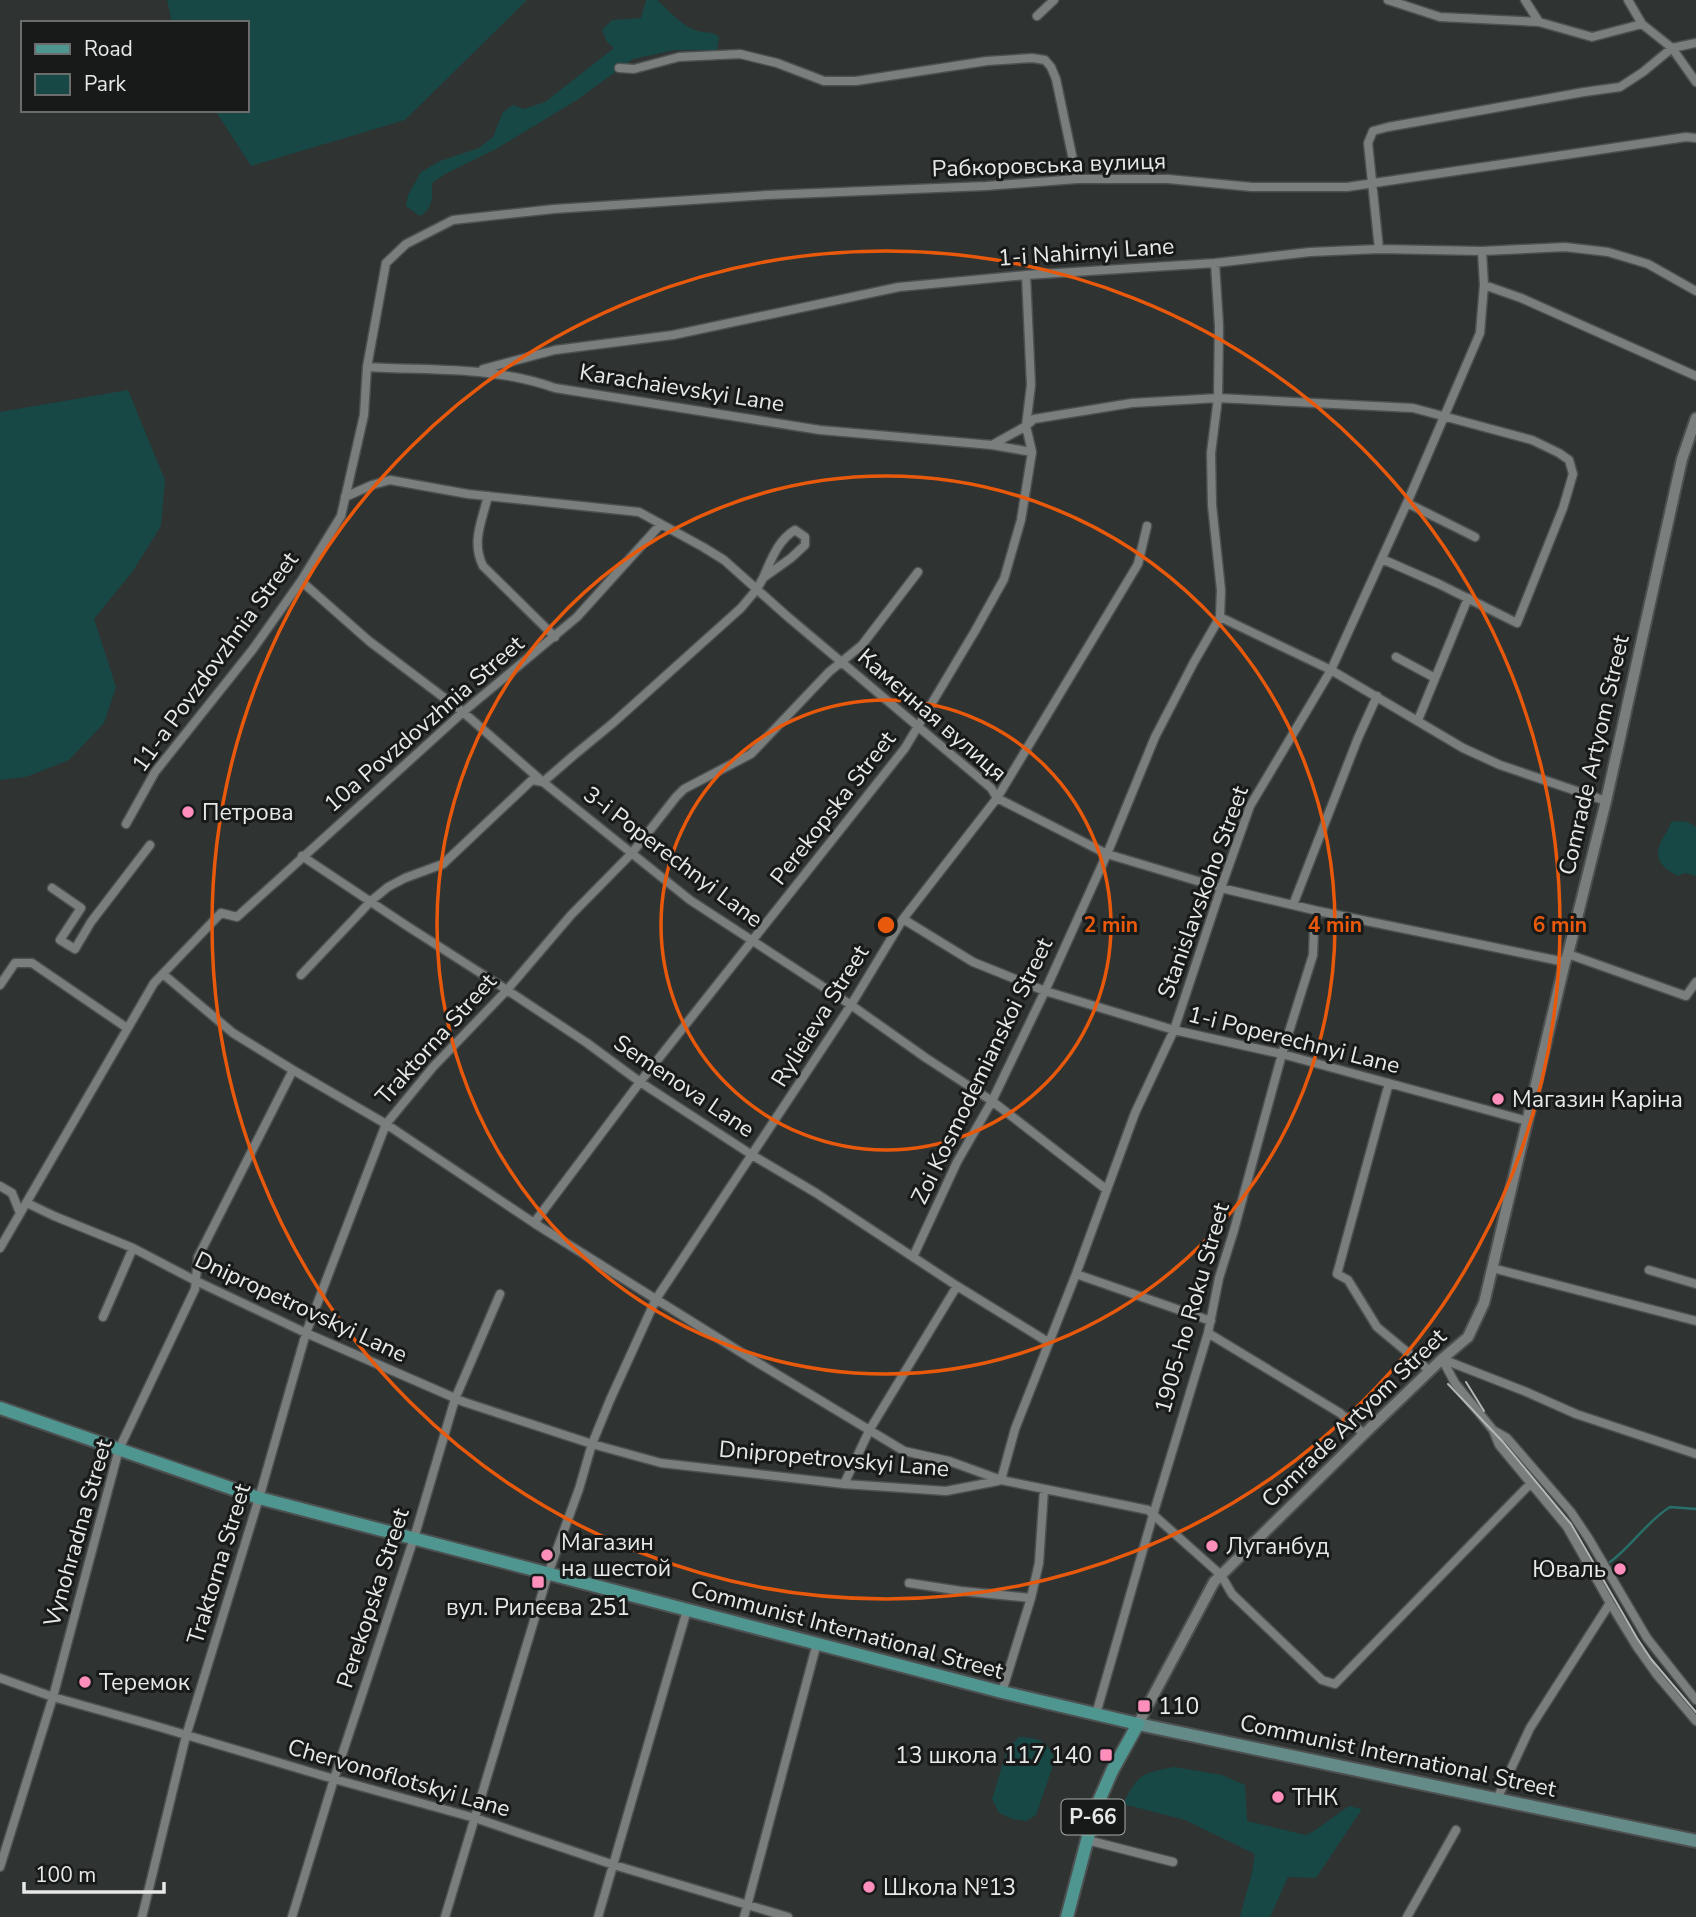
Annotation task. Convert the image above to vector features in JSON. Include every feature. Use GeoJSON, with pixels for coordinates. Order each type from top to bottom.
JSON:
{"type":"FeatureCollection","features":[{"type":"Feature","properties":{"kind":"main road","name":"Communist International Street"},"geometry":{"type":"LineString","coordinates":[[0,1408],[260,1498],[1002,1692],[1138,1724],[1696,1841]]}},
{"type":"Feature","properties":{"kind":"main road","name":"Comrade Artyom Street"},"geometry":{"type":"LineString","coordinates":[[1067,1917],[1095,1810],[1112,1771],[1138,1724]]}},
{"type":"Feature","properties":{"kind":"street"},"geometry":{"type":"LineString","coordinates":[[1037,16],[1054,0]]}},
{"type":"Feature","properties":{"kind":"street"},"geometry":{"type":"LineString","coordinates":[[1388,0],[1440,17],[1539,22],[1592,37],[1642,24]]}},
{"type":"Feature","properties":{"kind":"street"},"geometry":{"type":"LineString","coordinates":[[1525,0],[1539,22]]}},
{"type":"Feature","properties":{"kind":"street"},"geometry":{"type":"LineString","coordinates":[[1628,0],[1642,24],[1671,48],[1696,82]]}},
{"type":"Feature","properties":{"kind":"street"},"geometry":{"type":"LineString","coordinates":[[1379,250],[1368,143],[1373,131],[1620,87],[1671,48],[1696,43]]}},
{"type":"Feature","properties":{"kind":"street"},"geometry":{"type":"LineString","coordinates":[[619,68],[634,69],[679,57],[740,54],[776,62],[824,81],[856,81],[987,61],[1032,58],[1045,60],[1056,79],[1077,179]]}},
{"type":"Feature","properties":{"kind":"street","name":"Рабкоровська вулиця"},"geometry":{"type":"LineString","coordinates":[[406,244],[453,220],[554,209],[1077,179],[1168,179],[1252,187],[1347,187],[1686,137],[1696,138]]}},
{"type":"Feature","properties":{"kind":"street","name":"11-a Povzdovzhnia Street"},"geometry":{"type":"LineString","coordinates":[[126,824],[155,772],[253,649],[301,581],[341,516],[364,415],[367,367],[386,263],[406,244]]}},
{"type":"Feature","properties":{"kind":"street","name":"1-i Nahirnyi Lane"},"geometry":{"type":"LineString","coordinates":[[478,371],[555,350],[673,335],[899,287],[1310,252],[1482,251],[1565,247],[1608,252],[1648,264],[1696,291]]}},
{"type":"Feature","properties":{"kind":"street","name":"Stanislavskoho Street"},"geometry":{"type":"LineString","coordinates":[[1001,1480],[1015,1429],[1135,1113],[1174,1030],[1251,806],[1331,670],[1480,333],[1484,285],[1482,251]]}},
{"type":"Feature","properties":{"kind":"street","name":"Zoi Kosmodemianskoi Street"},"geometry":{"type":"LineString","coordinates":[[913,1257],[957,1162],[992,1101],[1045,991],[1107,854],[1155,737],[1220,617],[1221,590],[1212,505],[1211,453],[1219,398],[1219,326],[1215,262]]}},
{"type":"Feature","properties":{"kind":"street","name":"Perekopska Street"},"geometry":{"type":"LineString","coordinates":[[534,1223],[640,1082],[905,748],[1003,579],[1021,520],[1031,452],[1026,426],[1031,385],[1026,275]]}},
{"type":"Feature","properties":{"kind":"street"},"geometry":{"type":"LineString","coordinates":[[1484,285],[1521,298],[1696,376]]}},
{"type":"Feature","properties":{"kind":"street","name":"Karachaievskyi Lane"},"geometry":{"type":"LineString","coordinates":[[367,367],[478,371],[533,380],[555,388],[820,430],[992,445],[1031,452]]}},
{"type":"Feature","properties":{"kind":"street"},"geometry":{"type":"LineString","coordinates":[[992,445],[1034,419],[1132,403],[1219,398],[1413,408],[1532,440],[1569,460],[1573,474],[1563,508],[1517,623],[1382,559]]}},
{"type":"Feature","properties":{"kind":"street","name":"Comrade Artyom Street"},"geometry":{"type":"LineString","coordinates":[[1138,1724],[1214,1582],[1364,1434],[1468,1337],[1484,1303],[1606,800],[1682,459],[1696,418]]}},
{"type":"Feature","properties":{"kind":"street","name":"Камєнная вулиця"},"geometry":{"type":"LineString","coordinates":[[345,497],[390,480],[468,494],[639,512],[724,560],[991,788],[997,798],[1107,854],[1221,888],[1318,911],[1569,957],[1686,996],[1696,982]]}},
{"type":"Feature","properties":{"kind":"street"},"geometry":{"type":"LineString","coordinates":[[488,496],[478,537],[477,554],[483,566],[555,637]]}},
{"type":"Feature","properties":{"kind":"street"},"geometry":{"type":"LineString","coordinates":[[1407,503],[1475,537]]}},
{"type":"Feature","properties":{"kind":"street","name":"10a Povzdovzhnia Street"},"geometry":{"type":"LineString","coordinates":[[0,1248],[153,983],[221,913],[237,917],[463,712],[555,637],[577,617],[660,525]]}},
{"type":"Feature","properties":{"kind":"street","name":"Rylieieva Street"},"geometry":{"type":"LineString","coordinates":[[548,1574],[599,1426],[656,1299],[851,1005],[903,919],[997,798],[1138,564],[1147,526]]}},
{"type":"Feature","properties":{"kind":"street"},"geometry":{"type":"LineString","coordinates":[[301,975],[371,901],[388,887],[443,864],[532,780],[544,782],[613,723],[741,607],[757,589],[762,578],[774,554],[785,536],[795,530],[805,537],[805,545],[762,578]]}},
{"type":"Feature","properties":{"kind":"street","name":"Traktorna Street"},"geometry":{"type":"LineString","coordinates":[[142,1917],[186,1736],[260,1498],[306,1332],[386,1124],[433,1067],[507,990],[571,915],[632,853],[684,789],[751,754],[862,645],[918,572]]}},
{"type":"Feature","properties":{"kind":"street","name":"3-i Poperechnyi Lane"},"geometry":{"type":"LineString","coordinates":[[301,581],[369,641],[463,712],[544,782],[690,900],[992,1101],[1107,1190]]}},
{"type":"Feature","properties":{"kind":"street"},"geometry":{"type":"LineString","coordinates":[[1418,720],[1468,598]]}},
{"type":"Feature","properties":{"kind":"street"},"geometry":{"type":"LineString","coordinates":[[1220,617],[1331,670],[1463,748],[1500,765],[1606,800]]}},
{"type":"Feature","properties":{"kind":"street"},"geometry":{"type":"LineString","coordinates":[[1396,657],[1436,678]]}},
{"type":"Feature","properties":{"kind":"street"},"geometry":{"type":"LineString","coordinates":[[1293,905],[1377,696]]}},
{"type":"Feature","properties":{"kind":"street"},"geometry":{"type":"LineString","coordinates":[[52,888],[81,908],[60,940],[75,949],[91,922],[150,845]]}},
{"type":"Feature","properties":{"kind":"street","name":"Semenova Lane"},"geometry":{"type":"LineString","coordinates":[[302,856],[752,1155],[1048,1342]]}},
{"type":"Feature","properties":{"kind":"street","name":"1905-ho Roku Street"},"geometry":{"type":"LineString","coordinates":[[1096,1714],[1208,1333],[1219,1278],[1282,1054],[1313,955],[1318,911]]}},
{"type":"Feature","properties":{"kind":"street","name":"1-i Poperechnyi Lane"},"geometry":{"type":"LineString","coordinates":[[903,919],[974,962],[1045,991],[1174,1030],[1282,1054],[1527,1121]]}},
{"type":"Feature","properties":{"kind":"street"},"geometry":{"type":"LineString","coordinates":[[0,985],[15,963],[32,963],[127,1028]]}},
{"type":"Feature","properties":{"kind":"street","name":"Dnipropetrovskyi Lane"},"geometry":{"type":"LineString","coordinates":[[163,974],[233,1033],[386,1124],[534,1223],[904,1451],[949,1461],[1001,1480]]}},
{"type":"Feature","properties":{"kind":"street","name":"Vynohradna Street"},"geometry":{"type":"LineString","coordinates":[[0,1867],[53,1697],[119,1449],[195,1289],[198,1257],[292,1070]]}},
{"type":"Feature","properties":{"kind":"street"},"geometry":{"type":"LineString","coordinates":[[1389,1083],[1338,1273],[1348,1280],[1377,1327],[1430,1371]]}},
{"type":"Feature","properties":{"kind":"street"},"geometry":{"type":"LineString","coordinates":[[0,1186],[12,1193],[20,1213]]}},
{"type":"Feature","properties":{"kind":"street","name":"Dnipropetrovskyi Lane"},"geometry":{"type":"LineString","coordinates":[[27,1203],[133,1248],[194,1280],[456,1399],[592,1444],[661,1463],[844,1484],[946,1491],[1001,1480]]}},
{"type":"Feature","properties":{"kind":"street"},"geometry":{"type":"LineString","coordinates":[[103,1317],[133,1248]]}},
{"type":"Feature","properties":{"kind":"street"},"geometry":{"type":"LineString","coordinates":[[1492,1268],[1696,1321]]}},
{"type":"Feature","properties":{"kind":"street"},"geometry":{"type":"LineString","coordinates":[[1649,1270],[1696,1284]]}},
{"type":"Feature","properties":{"kind":"street"},"geometry":{"type":"LineString","coordinates":[[1076,1274],[1211,1321]]}},
{"type":"Feature","properties":{"kind":"street"},"geometry":{"type":"LineString","coordinates":[[844,1484],[870,1429],[957,1286]]}},
{"type":"Feature","properties":{"kind":"street","name":"Perekopska Street"},"geometry":{"type":"LineString","coordinates":[[292,1917],[456,1399],[500,1294]]}},
{"type":"Feature","properties":{"kind":"street"},"geometry":{"type":"LineString","coordinates":[[1208,1333],[1340,1413],[1364,1434]]}},
{"type":"Feature","properties":{"kind":"street"},"geometry":{"type":"LineString","coordinates":[[1442,1359],[1455,1383],[1493,1430],[1499,1445],[1567,1527],[1637,1647],[1696,1721]]}},
{"type":"Feature","properties":{"kind":"street"},"geometry":{"type":"LineString","coordinates":[[1442,1359],[1576,1414],[1696,1454]]}},
{"type":"Feature","properties":{"kind":"street"},"geometry":{"type":"LineString","coordinates":[[1493,1430],[1507,1437],[1572,1512],[1647,1638],[1696,1700]]}},
{"type":"Feature","properties":{"kind":"street"},"geometry":{"type":"LineString","coordinates":[[1001,1480],[1148,1510],[1221,1575],[1232,1594],[1322,1680],[1335,1684],[1531,1483]]}},
{"type":"Feature","properties":{"kind":"street"},"geometry":{"type":"LineString","coordinates":[[1002,1692],[1039,1563],[1044,1489]]}},
{"type":"Feature","properties":{"kind":"street"},"geometry":{"type":"LineString","coordinates":[[446,1917],[548,1574]]}},
{"type":"Feature","properties":{"kind":"street"},"geometry":{"type":"LineString","coordinates":[[909,1584],[1031,1598]]}},
{"type":"Feature","properties":{"kind":"street"},"geometry":{"type":"LineString","coordinates":[[1497,1799],[1530,1728],[1610,1603]]}},
{"type":"Feature","properties":{"kind":"street"},"geometry":{"type":"LineString","coordinates":[[598,1917],[687,1610]]}},
{"type":"Feature","properties":{"kind":"street"},"geometry":{"type":"LineString","coordinates":[[744,1917],[817,1643]]}},
{"type":"Feature","properties":{"kind":"street","name":"Chervonoflotskyi Lane"},"geometry":{"type":"LineString","coordinates":[[0,1678],[53,1697],[475,1818],[788,1917]]}},
{"type":"Feature","properties":{"kind":"street"},"geometry":{"type":"LineString","coordinates":[[1407,1917],[1456,1830]]}},
{"type":"Feature","properties":{"kind":"street"},"geometry":{"type":"LineString","coordinates":[[1087,1840],[1173,1862]]}},
{"type":"Feature","properties":{"kind":"green space"},"geometry":{"type":"Polygon","coordinates":[[[167,0],[527,0],[405,120],[251,166],[216,112],[248,112],[248,21],[172,21],[167,0]]]}},
{"type":"Feature","properties":{"kind":"green space"},"geometry":{"type":"Polygon","coordinates":[[[646,0],[657,0],[687,26],[719,37],[717,50],[675,50],[633,59],[577,100],[496,149],[432,183],[432,198],[425,213],[420,216],[406,206],[408,195],[421,172],[440,161],[479,148],[493,137],[503,112],[513,105],[524,109],[545,102],[614,48],[607,42],[602,30],[612,20],[641,18],[646,0]]]}},
{"type":"Feature","properties":{"kind":"green space"},"geometry":{"type":"Polygon","coordinates":[[[128,390],[165,480],[161,526],[133,571],[94,619],[116,687],[104,723],[69,760],[26,777],[0,780],[0,412],[128,390]]]}},
{"type":"Feature","properties":{"kind":"green space"},"geometry":{"type":"Polygon","coordinates":[[[1671,822],[1688,822],[1696,827],[1696,876],[1685,873],[1678,876],[1659,860],[1661,841],[1671,822]]]}},
{"type":"Feature","properties":{"kind":"green space"},"geometry":{"type":"Polygon","coordinates":[[[1019,1737],[1042,1741],[1055,1760],[1036,1815],[1026,1821],[999,1813],[992,1799],[1007,1750],[1019,1737]]]}},
{"type":"Feature","properties":{"kind":"green space"},"geometry":{"type":"Polygon","coordinates":[[[1174,1767],[1222,1775],[1245,1785],[1247,1821],[1306,1835],[1349,1806],[1362,1809],[1316,1878],[1288,1877],[1270,1917],[1240,1917],[1255,1854],[1185,1820],[1123,1804],[1142,1776],[1174,1767]]]}},
{"type":"Feature","properties":{"kind":"waterway"},"geometry":{"type":"LineString","coordinates":[[1610,1562],[1670,1507],[1696,1509]]}},
{"type":"Feature","properties":{"kind":"tram line"},"geometry":{"type":"LineString","coordinates":[[1466,1382],[1484,1411]]}},
{"type":"Feature","properties":{"kind":"tram line"},"geometry":{"type":"LineString","coordinates":[[1448,1384],[1503,1442],[1571,1524],[1637,1638],[1651,1659],[1696,1712]]}},
{"type":"Feature","properties":{"kind":"place","name":"Петрова"},"geometry":{"type":"Point","coordinates":[188,812]}},
{"type":"Feature","properties":{"kind":"place","name":"Магазин Каріна"},"geometry":{"type":"Point","coordinates":[1498,1099]}},
{"type":"Feature","properties":{"kind":"place","name":"Луганбуд"},"geometry":{"type":"Point","coordinates":[1212,1546]}},
{"type":"Feature","properties":{"kind":"place","name":"Магазин на шестой"},"geometry":{"type":"Point","coordinates":[547,1555]}},
{"type":"Feature","properties":{"kind":"place","name":"Юваль"},"geometry":{"type":"Point","coordinates":[1620,1569]}},
{"type":"Feature","properties":{"kind":"place","name":"вул. Рилєєва 251"},"geometry":{"type":"Point","coordinates":[538,1582]}},
{"type":"Feature","properties":{"kind":"place","name":"Теремок"},"geometry":{"type":"Point","coordinates":[85,1682]}},
{"type":"Feature","properties":{"kind":"place","name":"110"},"geometry":{"type":"Point","coordinates":[1144,1706]}},
{"type":"Feature","properties":{"kind":"place","name":"13 школа 117 140"},"geometry":{"type":"Point","coordinates":[1106,1755]}},
{"type":"Feature","properties":{"kind":"place","name":"ТНК"},"geometry":{"type":"Point","coordinates":[1278,1797]}},
{"type":"Feature","properties":{"kind":"place","name":"Школа №13"},"geometry":{"type":"Point","coordinates":[869,1887]}}]}
